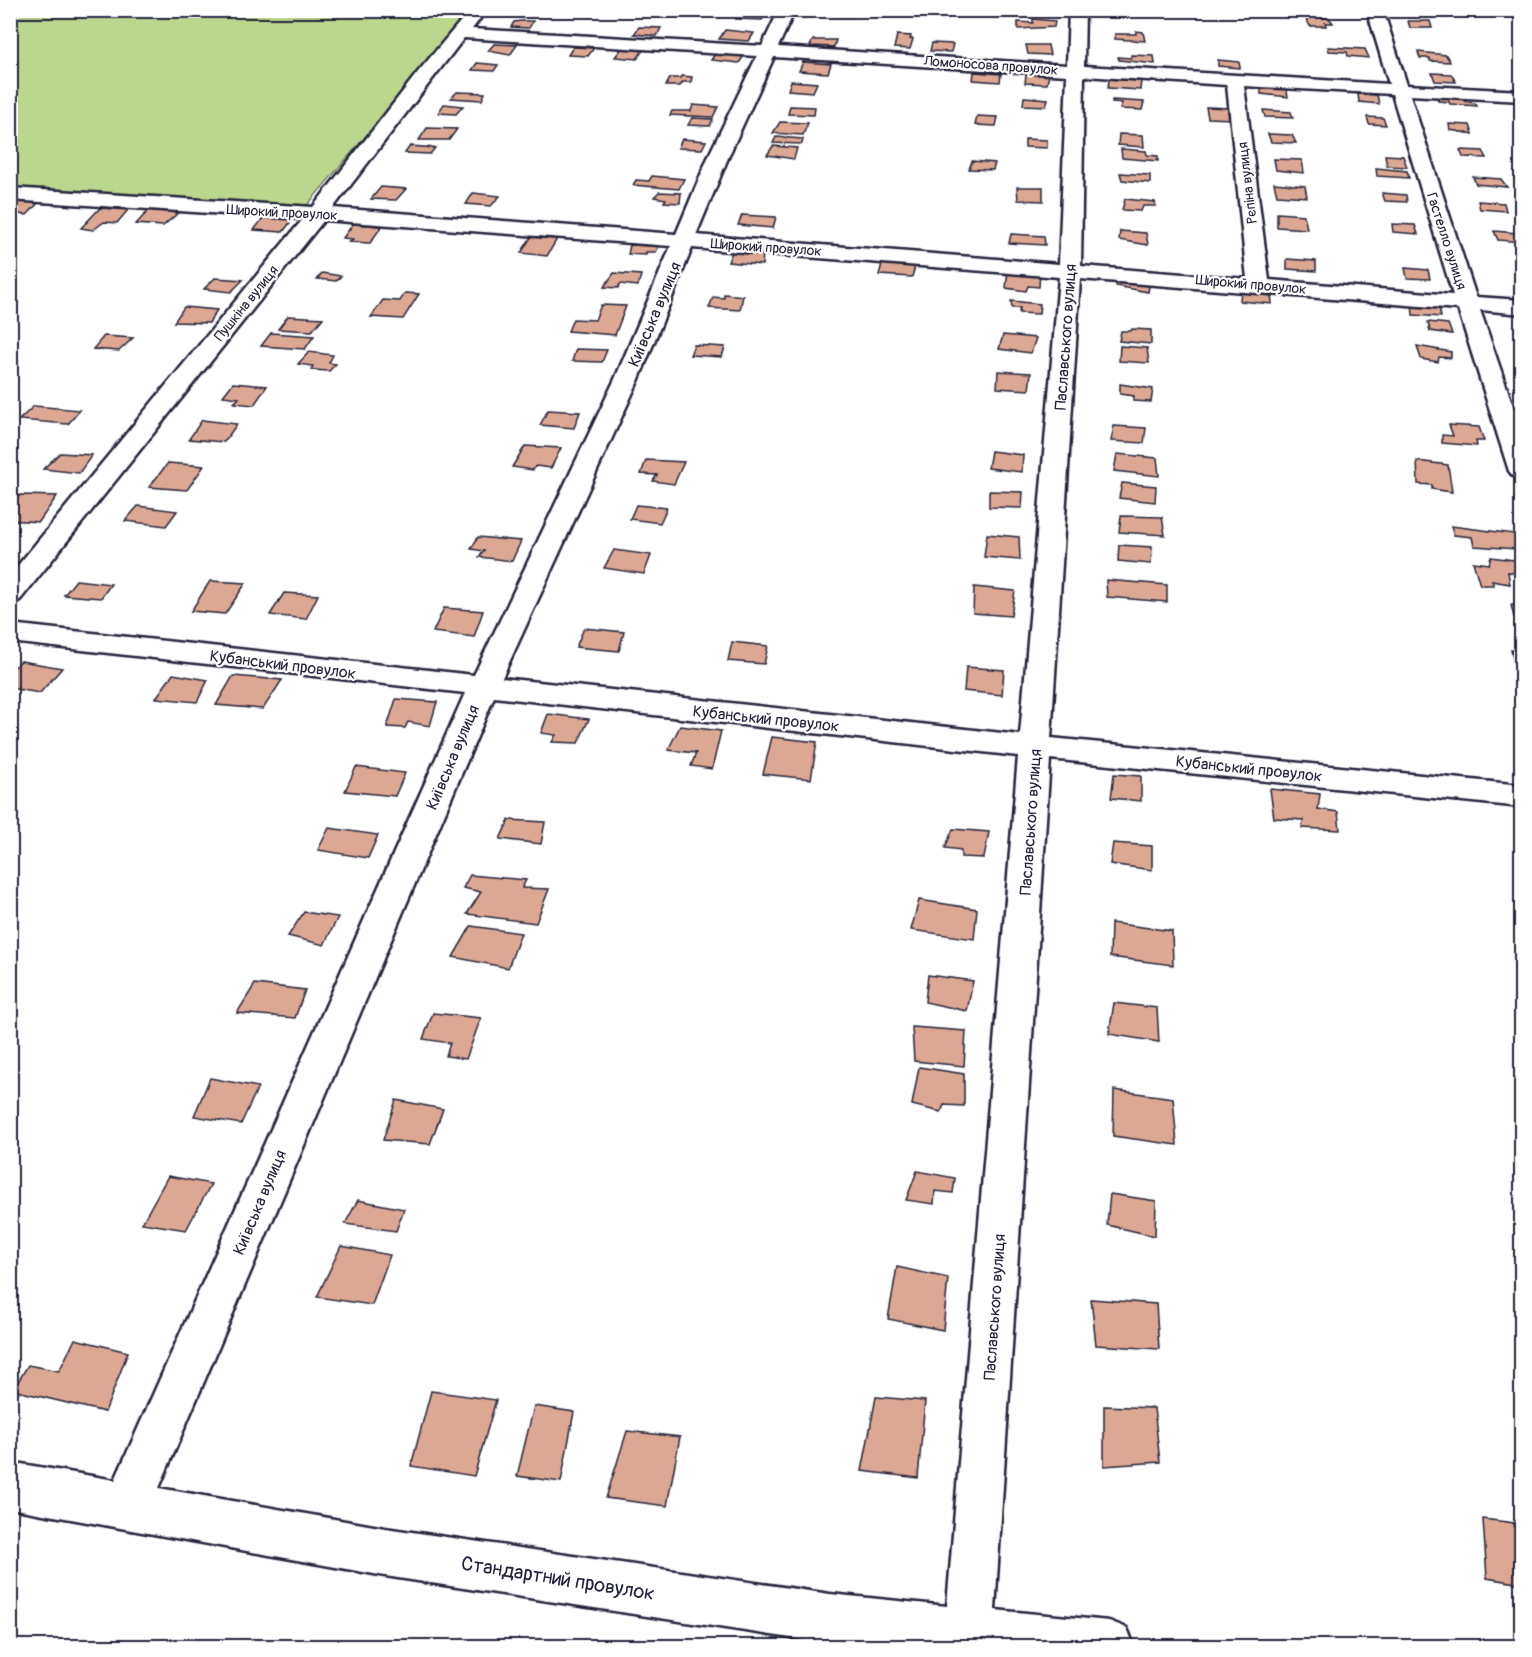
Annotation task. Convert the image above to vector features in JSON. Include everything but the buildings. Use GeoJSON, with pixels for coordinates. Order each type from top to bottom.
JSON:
{"type":"FeatureCollection","features":[{"type":"Feature","properties":{"kind":"street","name":"Пушкіна вулиця"},"geometry":{"type":"LineString","coordinates":[[10,594],[318,214],[424,76],[479,10]]}},
{"type":"Feature","properties":{"kind":"street","name":"Київська вулиця"},"geometry":{"type":"LineString","coordinates":[[127,1507],[483,687],[627,379],[720,153],[787,10]]}},
{"type":"Feature","properties":{"kind":"street","name":"Паславського вулиця"},"geometry":{"type":"LineString","coordinates":[[969,1633],[1070,270],[1077,10]]}},
{"type":"Feature","properties":{"kind":"street","name":"Гастелло вулиця"},"geometry":{"type":"LineString","coordinates":[[1375,10],[1521,471]]}},
{"type":"Feature","properties":{"kind":"street","name":"Ломоносова провулок"},"geometry":{"type":"LineString","coordinates":[[460,33],[1235,81],[1521,96]]}},
{"type":"Feature","properties":{"kind":"street","name":"Рєпіна вулиця"},"geometry":{"type":"LineString","coordinates":[[1235,81],[1259,285]]}},
{"type":"Feature","properties":{"kind":"street","name":"Широкий провулок"},"geometry":{"type":"LineString","coordinates":[[10,194],[685,241],[1521,307]]}},
{"type":"Feature","properties":{"kind":"street","name":"Кубанський провулок"},"geometry":{"type":"LineString","coordinates":[[10,633],[1035,747],[1521,796]]}},
{"type":"Feature","properties":{"kind":"street","name":"Стандартний провулок"},"geometry":{"type":"LineString","coordinates":[[10,1485],[385,1552],[818,1617],[1109,1647]]}},
{"type":"Feature","properties":{"kind":"green space"},"geometry":{"type":"Polygon","coordinates":[[[10,11],[472,11],[303,210],[11,189],[10,11]]]}}]}
